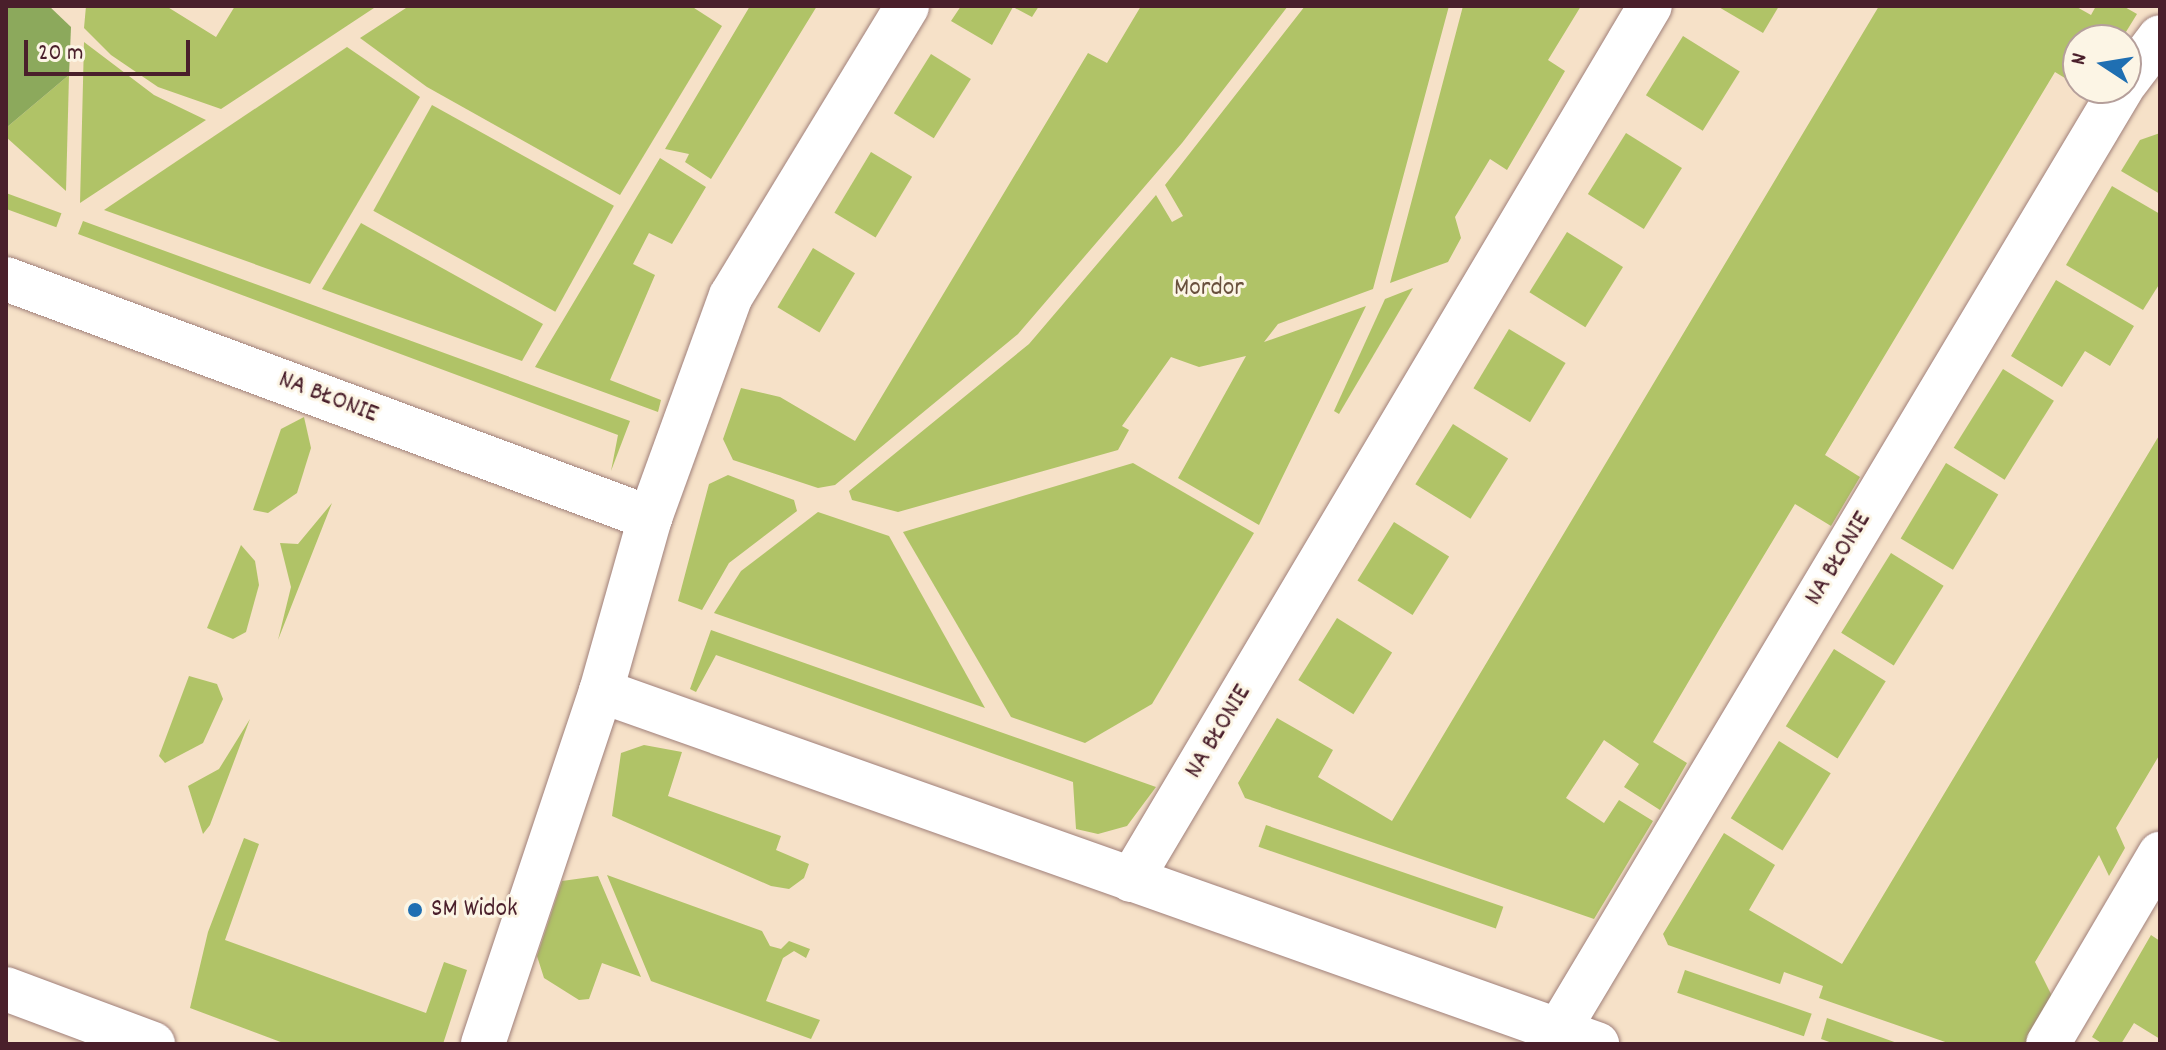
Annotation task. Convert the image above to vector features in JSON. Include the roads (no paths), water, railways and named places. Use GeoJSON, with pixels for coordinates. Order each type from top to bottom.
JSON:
{"type":"FeatureCollection","features":[{"type":"Feature","properties":{"kind":"street"},"geometry":{"type":"LineString","coordinates":[[483,1044],[601,691],[650,518],[724,309],[907,6]]}},
{"type":"Feature","properties":{"kind":"street","name":"NA BŁONIE"},"geometry":{"type":"LineString","coordinates":[[1131,880],[1650,6]]}},
{"type":"Feature","properties":{"kind":"street"},"geometry":{"type":"LineString","coordinates":[[2142,61],[2160,37]]}},
{"type":"Feature","properties":{"kind":"street","name":"NA BŁONIE"},"geometry":{"type":"LineString","coordinates":[[601,691],[1578,1037],[2113,104]]}},
{"type":"Feature","properties":{"kind":"street","name":"NA BŁONIE"},"geometry":{"type":"LineString","coordinates":[[6,279],[650,518]]}},
{"type":"Feature","properties":{"kind":"street"},"geometry":{"type":"LineString","coordinates":[[2048,1044],[2160,854]]}},
{"type":"Feature","properties":{"kind":"street"},"geometry":{"type":"LineString","coordinates":[[6,989],[153,1044]]}},
{"type":"Feature","properties":{"kind":"place","name":"SM Widok"},"geometry":{"type":"Point","coordinates":[415,910]}},
{"type":"Feature","properties":{"kind":"park label","name":"Mordor"},"geometry":{"type":"Point","coordinates":[1209,289]}}]}
